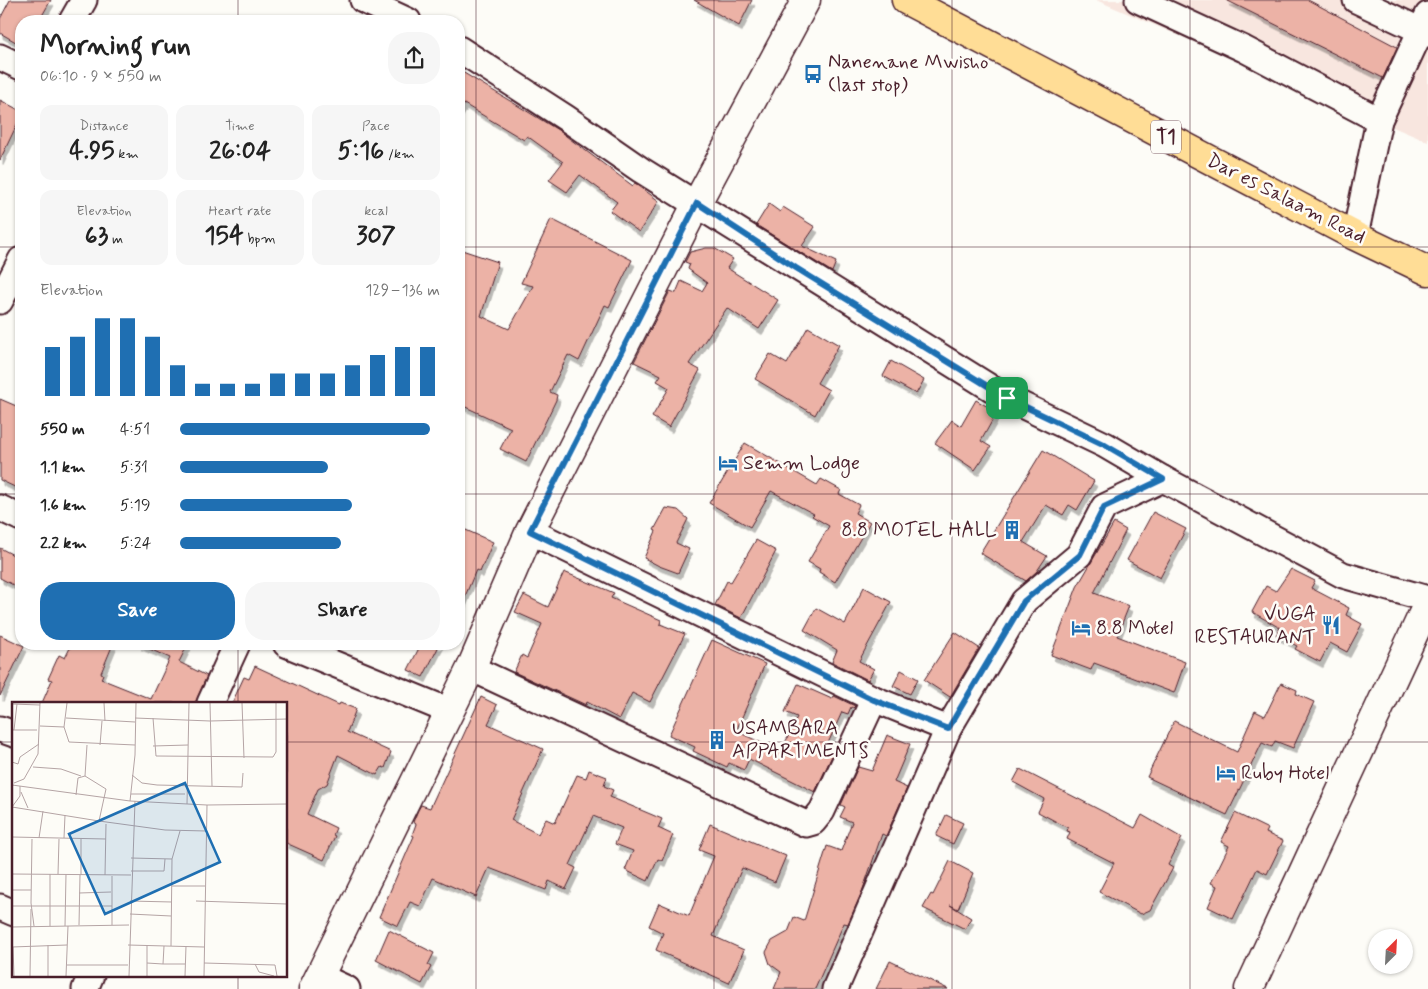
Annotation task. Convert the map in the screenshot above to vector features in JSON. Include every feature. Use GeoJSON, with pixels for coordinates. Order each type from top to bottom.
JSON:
{"type":"FeatureCollection","features":[{"type":"Feature","properties":{"kind":"highway","name":"Dar es Salaam Road"},"geometry":{"type":"LineString","coordinates":[[906,0],[1354,236],[1428,271]]}},
{"type":"Feature","properties":{"kind":"street"},"geometry":{"type":"LineString","coordinates":[[75,15],[84,0]]}},
{"type":"Feature","properties":{"kind":"street"},"geometry":{"type":"LineString","coordinates":[[363,0],[395,15]]}},
{"type":"Feature","properties":{"kind":"street"},"geometry":{"type":"LineString","coordinates":[[346,989],[316,982],[448,711],[471,668],[530,531],[697,203],[806,0]]}},
{"type":"Feature","properties":{"kind":"street"},"geometry":{"type":"LineString","coordinates":[[1138,0],[1244,49],[1378,120]]}},
{"type":"Feature","properties":{"kind":"street"},"geometry":{"type":"LineString","coordinates":[[1354,236],[1378,120],[1425,26],[1356,0]]}},
{"type":"Feature","properties":{"kind":"street"},"geometry":{"type":"LineString","coordinates":[[465,53],[566,118],[641,170],[697,203],[796,268],[1007,398],[1105,445],[1163,479],[1343,575],[1428,598]]}},
{"type":"Feature","properties":{"kind":"street"},"geometry":{"type":"LineString","coordinates":[[0,57],[15,64]]}},
{"type":"Feature","properties":{"kind":"street"},"geometry":{"type":"LineString","coordinates":[[0,301],[15,272]]}},
{"type":"Feature","properties":{"kind":"street"},"geometry":{"type":"LineString","coordinates":[[835,989],[948,729],[1024,601],[1080,555],[1104,507],[1163,479]]}},
{"type":"Feature","properties":{"kind":"street"},"geometry":{"type":"LineString","coordinates":[[0,508],[15,515]]}},
{"type":"Feature","properties":{"kind":"street"},"geometry":{"type":"LineString","coordinates":[[530,531],[874,700],[948,729]]}},
{"type":"Feature","properties":{"kind":"street"},"geometry":{"type":"LineString","coordinates":[[1249,989],[1428,603]]}},
{"type":"Feature","properties":{"kind":"street"},"geometry":{"type":"LineString","coordinates":[[210,702],[234,650]]}},
{"type":"Feature","properties":{"kind":"street"},"geometry":{"type":"LineString","coordinates":[[301,650],[448,711]]}},
{"type":"Feature","properties":{"kind":"street"},"geometry":{"type":"LineString","coordinates":[[471,668],[806,824],[813,822],[822,811],[874,700]]}},
{"type":"Feature","properties":{"kind":"street"},"geometry":{"type":"LineString","coordinates":[[0,729],[12,733]]}},
{"type":"Feature","properties":{"kind":"street"},"geometry":{"type":"LineString","coordinates":[[0,907],[12,912]]}},
{"type":"Feature","properties":{"kind":"street"},"geometry":{"type":"LineString","coordinates":[[85,989],[91,976]]}},
{"type":"Feature","properties":{"kind":"shaded area"},"geometry":{"type":"Polygon","coordinates":[[[1096,0],[1428,0],[1428,142],[1096,0]]]}},
{"type":"Feature","properties":{"kind":"building"},"geometry":{"type":"Polygon","coordinates":[[[10,0],[51,0],[42,15],[15,15],[15,42],[0,33],[0,19],[10,0]]]}},
{"type":"Feature","properties":{"kind":"building"},"geometry":{"type":"Polygon","coordinates":[[[694,0],[752,0],[739,26],[694,0]]]}},
{"type":"Feature","properties":{"kind":"building"},"geometry":{"type":"Polygon","coordinates":[[[1226,0],[1308,0],[1397,47],[1383,78],[1226,0]]]}},
{"type":"Feature","properties":{"kind":"building"},"geometry":{"type":"Polygon","coordinates":[[[465,74],[558,130],[633,186],[635,183],[659,201],[639,232],[610,211],[617,202],[580,175],[567,192],[549,180],[563,162],[527,136],[524,140],[465,105],[465,74]]]}},
{"type":"Feature","properties":{"kind":"building"},"geometry":{"type":"Polygon","coordinates":[[[0,100],[15,108],[15,129],[0,160],[0,100]]]}},
{"type":"Feature","properties":{"kind":"building"},"geometry":{"type":"Polygon","coordinates":[[[769,204],[780,212],[783,207],[815,227],[802,246],[836,262],[832,272],[756,225],[769,204]]]}},
{"type":"Feature","properties":{"kind":"building"},"geometry":{"type":"Polygon","coordinates":[[[551,219],[632,260],[609,307],[605,305],[579,361],[568,355],[550,392],[557,395],[556,400],[526,462],[500,449],[511,428],[465,407],[465,251],[498,262],[481,316],[509,329],[533,286],[521,283],[551,219]]]}},
{"type":"Feature","properties":{"kind":"building"},"geometry":{"type":"Polygon","coordinates":[[[714,248],[733,259],[727,268],[778,300],[759,329],[727,308],[689,364],[700,370],[669,427],[652,417],[669,388],[657,381],[661,375],[634,362],[670,291],[676,293],[681,281],[702,291],[707,283],[688,269],[690,264],[685,262],[690,252],[714,248]]]}},
{"type":"Feature","properties":{"kind":"building"},"geometry":{"type":"Polygon","coordinates":[[[808,327],[839,345],[817,383],[829,390],[815,415],[755,379],[770,354],[787,364],[808,327]]]}},
{"type":"Feature","properties":{"kind":"building"},"geometry":{"type":"Polygon","coordinates":[[[891,361],[924,380],[916,394],[883,376],[891,361]]]}},
{"type":"Feature","properties":{"kind":"building"},"geometry":{"type":"Polygon","coordinates":[[[0,399],[15,405],[15,487],[0,480],[0,399]]]}},
{"type":"Feature","properties":{"kind":"building"},"geometry":{"type":"Polygon","coordinates":[[[976,400],[997,412],[981,441],[991,447],[975,470],[935,443],[952,420],[961,426],[976,400]]]}},
{"type":"Feature","properties":{"kind":"building"},"geometry":{"type":"Polygon","coordinates":[[[745,443],[817,485],[821,479],[841,490],[839,494],[859,505],[855,513],[870,522],[835,582],[819,572],[820,569],[808,562],[829,526],[812,516],[814,514],[771,491],[750,527],[709,503],[745,443]]]}},
{"type":"Feature","properties":{"kind":"building","name":"8.8 MOTEL HALL"},"geometry":{"type":"Polygon","coordinates":[[[1043,450],[1094,481],[1077,510],[1069,505],[1063,515],[1046,505],[1023,542],[1047,556],[1037,571],[1026,581],[980,553],[1043,450]]]}},
{"type":"Feature","properties":{"kind":"building"},"geometry":{"type":"Polygon","coordinates":[[[666,508],[678,510],[688,519],[676,543],[689,549],[678,573],[644,558],[656,531],[654,530],[666,508]]]}},
{"type":"Feature","properties":{"kind":"building"},"geometry":{"type":"Polygon","coordinates":[[[1153,512],[1186,529],[1160,578],[1127,560],[1153,512]]]}},
{"type":"Feature","properties":{"kind":"building"},"geometry":{"type":"Polygon","coordinates":[[[1114,523],[1126,530],[1094,593],[1129,606],[1117,636],[1185,662],[1174,693],[1094,663],[1091,670],[1051,655],[1077,587],[1114,523]]]}},
{"type":"Feature","properties":{"kind":"building"},"geometry":{"type":"Polygon","coordinates":[[[465,530],[493,542],[480,572],[476,570],[465,597],[465,530]]]}},
{"type":"Feature","properties":{"kind":"building"},"geometry":{"type":"Polygon","coordinates":[[[756,540],[776,551],[741,618],[715,605],[727,581],[731,582],[756,540]]]}},
{"type":"Feature","properties":{"kind":"building"},"geometry":{"type":"Polygon","coordinates":[[[0,548],[15,556],[15,586],[0,578],[0,548]]]}},
{"type":"Feature","properties":{"kind":"building"},"geometry":{"type":"Polygon","coordinates":[[[1291,569],[1315,581],[1311,588],[1349,608],[1346,615],[1362,624],[1347,652],[1330,643],[1320,662],[1295,649],[1297,646],[1276,635],[1280,628],[1252,612],[1266,586],[1276,591],[1291,569]]]}},
{"type":"Feature","properties":{"kind":"building"},"geometry":{"type":"Polygon","coordinates":[[[564,572],[614,593],[611,598],[661,620],[660,624],[685,634],[650,702],[632,693],[619,719],[587,702],[586,705],[514,672],[522,655],[527,658],[542,624],[515,612],[524,595],[548,607],[564,572]]]}},
{"type":"Feature","properties":{"kind":"building"},"geometry":{"type":"Polygon","coordinates":[[[864,587],[891,602],[859,661],[874,669],[868,680],[832,662],[837,650],[804,630],[816,608],[845,624],[864,587]]]}},
{"type":"Feature","properties":{"kind":"building"},"geometry":{"type":"Polygon","coordinates":[[[955,632],[979,648],[950,697],[924,680],[955,632]]]}},
{"type":"Feature","properties":{"kind":"building"},"geometry":{"type":"Polygon","coordinates":[[[0,635],[15,642],[15,650],[22,650],[0,696],[0,635]]]}},
{"type":"Feature","properties":{"kind":"building"},"geometry":{"type":"Polygon","coordinates":[[[712,640],[765,664],[736,731],[781,752],[797,717],[785,712],[798,684],[832,699],[834,696],[855,706],[851,707],[848,714],[842,712],[825,750],[833,754],[815,792],[749,759],[744,770],[729,763],[727,767],[693,751],[695,747],[669,735],[712,640]]]}},
{"type":"Feature","properties":{"kind":"building"},"geometry":{"type":"Polygon","coordinates":[[[69,650],[111,650],[101,673],[103,674],[101,679],[151,699],[170,658],[152,650],[185,650],[179,662],[207,676],[195,702],[42,702],[52,680],[48,679],[59,655],[65,658],[69,650]]]}},
{"type":"Feature","properties":{"kind":"building"},"geometry":{"type":"Polygon","coordinates":[[[418,650],[437,650],[423,677],[408,670],[418,650]]]}},
{"type":"Feature","properties":{"kind":"building"},"geometry":{"type":"Polygon","coordinates":[[[255,666],[339,705],[340,703],[356,709],[347,732],[391,752],[385,768],[382,767],[377,775],[338,755],[327,784],[318,789],[307,814],[336,828],[333,835],[335,836],[324,860],[288,844],[288,702],[232,702],[244,677],[249,679],[255,666]]]}},
{"type":"Feature","properties":{"kind":"building"},"geometry":{"type":"Polygon","coordinates":[[[901,670],[918,679],[910,694],[893,686],[901,670]]]}},
{"type":"Feature","properties":{"kind":"building"},"geometry":{"type":"Polygon","coordinates":[[[1281,683],[1297,690],[1296,694],[1314,702],[1293,748],[1275,741],[1272,747],[1262,743],[1227,815],[1147,777],[1174,721],[1237,752],[1255,711],[1265,716],[1281,683]]]}},
{"type":"Feature","properties":{"kind":"building"},"geometry":{"type":"Polygon","coordinates":[[[481,697],[497,705],[488,724],[543,749],[511,820],[538,834],[546,819],[555,823],[577,775],[586,778],[589,770],[607,777],[604,786],[613,790],[610,797],[662,819],[658,828],[673,835],[662,861],[658,859],[648,881],[625,870],[633,851],[615,844],[622,828],[593,816],[570,865],[576,868],[566,889],[549,881],[546,890],[489,868],[476,897],[433,878],[420,906],[410,902],[398,926],[379,917],[414,836],[412,835],[416,824],[413,822],[418,810],[421,805],[430,808],[481,697]]]}},
{"type":"Feature","properties":{"kind":"building"},"geometry":{"type":"Polygon","coordinates":[[[887,735],[910,744],[894,782],[907,788],[886,836],[882,834],[862,892],[848,924],[844,923],[815,989],[774,989],[781,972],[770,964],[766,952],[772,941],[788,932],[794,917],[804,921],[827,846],[841,851],[852,822],[840,817],[845,807],[841,805],[858,767],[872,771],[887,735]]]}},
{"type":"Feature","properties":{"kind":"building"},"geometry":{"type":"Polygon","coordinates":[[[1020,769],[1135,828],[1142,815],[1182,838],[1168,865],[1173,868],[1150,910],[1141,914],[1099,892],[1114,863],[1067,839],[1070,832],[1067,831],[1068,828],[1038,812],[1044,799],[1013,782],[1020,769]]]}},
{"type":"Feature","properties":{"kind":"building"},"geometry":{"type":"Polygon","coordinates":[[[1235,813],[1268,829],[1266,833],[1283,841],[1267,874],[1257,869],[1233,919],[1208,907],[1217,886],[1211,883],[1229,846],[1221,842],[1235,813]]]}},
{"type":"Feature","properties":{"kind":"building"},"geometry":{"type":"Polygon","coordinates":[[[946,815],[963,823],[953,844],[936,836],[946,815]]]}},
{"type":"Feature","properties":{"kind":"building"},"geometry":{"type":"Polygon","coordinates":[[[710,824],[786,856],[775,882],[742,868],[713,936],[744,950],[729,983],[656,950],[663,933],[649,926],[659,903],[689,916],[714,856],[699,850],[710,824]]]}},
{"type":"Feature","properties":{"kind":"building"},"geometry":{"type":"Polygon","coordinates":[[[950,861],[973,873],[958,909],[950,905],[971,918],[965,929],[923,908],[931,894],[933,895],[950,861]]]}},
{"type":"Feature","properties":{"kind":"building"},"geometry":{"type":"Polygon","coordinates":[[[389,930],[434,953],[428,965],[431,967],[422,984],[376,960],[389,930]]]}},
{"type":"Feature","properties":{"kind":"building"},"geometry":{"type":"Polygon","coordinates":[[[890,961],[948,989],[876,989],[890,961]]]}},
{"type":"Feature","properties":{"kind":"place","name":"Nanenane Mwisho (last stop)"},"geometry":{"type":"Point","coordinates":[813,74]}},
{"type":"Feature","properties":{"kind":"place","name":"Semm Lodge"},"geometry":{"type":"Point","coordinates":[728,463]}},
{"type":"Feature","properties":{"kind":"place","name":"8.8 MOTEL HALL"},"geometry":{"type":"Point","coordinates":[1012,530]}},
{"type":"Feature","properties":{"kind":"place","name":"VUGA RESTAURANT"},"geometry":{"type":"Point","coordinates":[1331,625]}},
{"type":"Feature","properties":{"kind":"place","name":"8.8 Motel"},"geometry":{"type":"Point","coordinates":[1081,628]}},
{"type":"Feature","properties":{"kind":"place","name":"USAMBARA APPARTMENTS"},"geometry":{"type":"Point","coordinates":[717,740]}},
{"type":"Feature","properties":{"kind":"place","name":"Ruby Hotel"},"geometry":{"type":"Point","coordinates":[1226,773]}},
{"type":"Feature","properties":{"kind":"route"},"geometry":{"type":"LineString","coordinates":[[697,203],[796,268],[1007,398],[1105,445],[1163,479],[1104,507],[1080,555],[1024,601],[948,729],[874,700],[530,531],[697,203]]}}]}
